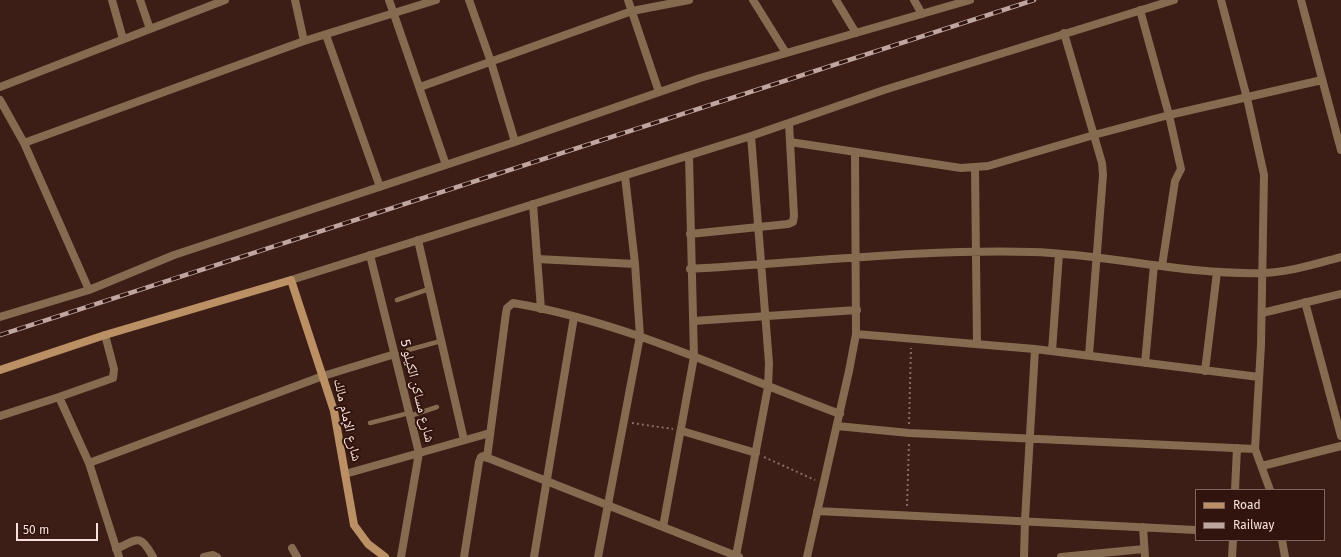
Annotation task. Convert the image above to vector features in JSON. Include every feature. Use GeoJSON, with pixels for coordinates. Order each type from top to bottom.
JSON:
{"type":"FeatureCollection","features":[{"type":"Feature","properties":{"kind":"street"},"geometry":{"type":"LineString","coordinates":[[112,0],[123,39]]}},
{"type":"Feature","properties":{"kind":"street"},"geometry":{"type":"LineString","coordinates":[[140,0],[150,29]]}},
{"type":"Feature","properties":{"kind":"street"},"geometry":{"type":"LineString","coordinates":[[0,87],[223,0]]}},
{"type":"Feature","properties":{"kind":"street"},"geometry":{"type":"LineString","coordinates":[[296,0],[304,41]]}},
{"type":"Feature","properties":{"kind":"street"},"geometry":{"type":"LineString","coordinates":[[389,0],[446,165]]}},
{"type":"Feature","properties":{"kind":"street"},"geometry":{"type":"LineString","coordinates":[[24,143],[304,41],[436,0]]}},
{"type":"Feature","properties":{"kind":"street"},"geometry":{"type":"LineString","coordinates":[[469,0],[491,62],[514,142]]}},
{"type":"Feature","properties":{"kind":"street"},"geometry":{"type":"LineString","coordinates":[[628,0],[659,92]]}},
{"type":"Feature","properties":{"kind":"street"},"geometry":{"type":"LineString","coordinates":[[420,87],[632,11],[669,2],[689,0]]}},
{"type":"Feature","properties":{"kind":"street"},"geometry":{"type":"LineString","coordinates":[[753,0],[786,52]]}},
{"type":"Feature","properties":{"kind":"street"},"geometry":{"type":"LineString","coordinates":[[836,0],[856,33]]}},
{"type":"Feature","properties":{"kind":"street"},"geometry":{"type":"LineString","coordinates":[[914,0],[922,14]]}},
{"type":"Feature","properties":{"kind":"street"},"geometry":{"type":"LineString","coordinates":[[0,317],[89,290],[174,255],[446,165],[700,78],[970,0]]}},
{"type":"Feature","properties":{"kind":"street"},"geometry":{"type":"LineString","coordinates":[[0,370],[105,335],[291,280],[689,156],[884,90],[1174,0]]}},
{"type":"Feature","properties":{"kind":"street"},"geometry":{"type":"LineString","coordinates":[[1221,0],[1247,98],[1264,174],[1262,313],[1255,449],[1270,489]]}},
{"type":"Feature","properties":{"kind":"street"},"geometry":{"type":"LineString","coordinates":[[1301,0],[1341,150]]}},
{"type":"Feature","properties":{"kind":"street"},"geometry":{"type":"LineString","coordinates":[[1140,10],[1169,115],[1181,169],[1175,181],[1158,266],[1145,363]]}},
{"type":"Feature","properties":{"kind":"street"},"geometry":{"type":"LineString","coordinates":[[1064,33],[1094,135],[1103,175],[1089,356]]}},
{"type":"Feature","properties":{"kind":"street"},"geometry":{"type":"LineString","coordinates":[[326,34],[380,187]]}},
{"type":"Feature","properties":{"kind":"street"},"geometry":{"type":"LineString","coordinates":[[790,142],[975,168],[988,166],[1169,115],[1322,80]]}},
{"type":"Feature","properties":{"kind":"street"},"geometry":{"type":"LineString","coordinates":[[0,100],[24,143],[89,290]]}},
{"type":"Feature","properties":{"kind":"street"},"geometry":{"type":"LineString","coordinates":[[690,234],[788,224],[794,219],[789,123]]}},
{"type":"Feature","properties":{"kind":"street"},"geometry":{"type":"LineString","coordinates":[[464,557],[480,459],[483,456],[737,557],[768,387],[769,363],[767,316],[761,265],[751,136]]}},
{"type":"Feature","properties":{"kind":"street"},"geometry":{"type":"LineString","coordinates":[[807,557],[840,414],[856,334],[855,152]]}},
{"type":"Feature","properties":{"kind":"street"},"geometry":{"type":"LineString","coordinates":[[663,528],[682,431],[694,356],[690,269],[689,156]]}},
{"type":"Feature","properties":{"kind":"street"},"geometry":{"type":"LineString","coordinates":[[975,168],[977,343]]}},
{"type":"Feature","properties":{"kind":"street"},"geometry":{"type":"LineString","coordinates":[[598,557],[640,336],[635,264],[625,176]]}},
{"type":"Feature","properties":{"kind":"street"},"geometry":{"type":"LineString","coordinates":[[533,204],[541,310]]}},
{"type":"Feature","properties":{"kind":"street"},"geometry":{"type":"LineString","coordinates":[[418,240],[464,440]]}},
{"type":"Feature","properties":{"kind":"street"},"geometry":{"type":"LineString","coordinates":[[690,269],[976,252],[1059,254],[1217,272],[1262,274],[1308,266],[1341,257]]}},
{"type":"Feature","properties":{"kind":"street"},"geometry":{"type":"LineString","coordinates":[[1052,351],[1059,254]]}},
{"type":"Feature","properties":{"kind":"street","name":"شارع مساكن الكيلو 5"},"geometry":{"type":"LineString","coordinates":[[370,255],[410,414],[418,453],[401,557]]}},
{"type":"Feature","properties":{"kind":"street"},"geometry":{"type":"LineString","coordinates":[[537,259],[635,264]]}},
{"type":"Feature","properties":{"kind":"street"},"geometry":{"type":"LineString","coordinates":[[1206,371],[1217,272]]}},
{"type":"Feature","properties":{"kind":"street","name":"شارع الإمام مالك"},"geometry":{"type":"LineString","coordinates":[[291,280],[323,376],[338,429],[354,525],[368,544],[384,557]]}},
{"type":"Feature","properties":{"kind":"street"},"geometry":{"type":"LineString","coordinates":[[1262,313],[1341,294]]}},
{"type":"Feature","properties":{"kind":"street"},"geometry":{"type":"LineString","coordinates":[[1305,302],[1341,436]]}},
{"type":"Feature","properties":{"kind":"street"},"geometry":{"type":"LineString","coordinates":[[487,458],[506,308],[513,303],[574,317],[640,336],[840,414]]}},
{"type":"Feature","properties":{"kind":"street"},"geometry":{"type":"LineString","coordinates":[[693,321],[857,310]]}},
{"type":"Feature","properties":{"kind":"street"},"geometry":{"type":"LineString","coordinates":[[534,557],[574,317]]}},
{"type":"Feature","properties":{"kind":"street"},"geometry":{"type":"LineString","coordinates":[[856,334],[1035,349],[1259,377]]}},
{"type":"Feature","properties":{"kind":"street"},"geometry":{"type":"LineString","coordinates":[[0,416],[110,380],[114,376],[114,369],[105,335]]}},
{"type":"Feature","properties":{"kind":"street"},"geometry":{"type":"LineString","coordinates":[[1024,557],[1029,438],[1035,349]]}},
{"type":"Feature","properties":{"kind":"street"},"geometry":{"type":"LineString","coordinates":[[89,463],[323,376],[395,354]]}},
{"type":"Feature","properties":{"kind":"street"},"geometry":{"type":"LineString","coordinates":[[59,397],[89,463],[119,557]]}},
{"type":"Feature","properties":{"kind":"street"},"geometry":{"type":"LineString","coordinates":[[837,426],[909,433],[1255,449]]}},
{"type":"Feature","properties":{"kind":"street"},"geometry":{"type":"LineString","coordinates":[[682,431],[756,453]]}},
{"type":"Feature","properties":{"kind":"street"},"geometry":{"type":"LineString","coordinates":[[346,474],[490,433]]}},
{"type":"Feature","properties":{"kind":"street"},"geometry":{"type":"LineString","coordinates":[[1262,466],[1341,446]]}},
{"type":"Feature","properties":{"kind":"street"},"geometry":{"type":"LineString","coordinates":[[1235,489],[1237,448]]}},
{"type":"Feature","properties":{"kind":"street"},"geometry":{"type":"LineString","coordinates":[[817,511],[1025,520],[1195,530]]}},
{"type":"Feature","properties":{"kind":"street"},"geometry":{"type":"LineString","coordinates":[[1061,557],[1144,553],[1142,527]]}},
{"type":"Feature","properties":{"kind":"street"},"geometry":{"type":"LineString","coordinates":[[116,549],[132,541],[141,540],[145,543],[153,557]]}},
{"type":"Feature","properties":{"kind":"street"},"geometry":{"type":"LineString","coordinates":[[1232,557],[1233,541]]}},
{"type":"Feature","properties":{"kind":"street"},"geometry":{"type":"LineString","coordinates":[[1282,541],[1285,557]]}},
{"type":"Feature","properties":{"kind":"street"},"geometry":{"type":"LineString","coordinates":[[292,548],[297,557]]}},
{"type":"Feature","properties":{"kind":"street"},"geometry":{"type":"LineString","coordinates":[[204,557],[213,555],[217,557]]}},
{"type":"Feature","properties":{"kind":"lane"},"geometry":{"type":"LineString","coordinates":[[397,300],[429,289]]}},
{"type":"Feature","properties":{"kind":"lane"},"geometry":{"type":"LineString","coordinates":[[408,350],[441,341]]}},
{"type":"Feature","properties":{"kind":"lane"},"geometry":{"type":"LineString","coordinates":[[370,423],[437,407]]}},
{"type":"Feature","properties":{"kind":"path"},"geometry":{"type":"LineString","coordinates":[[623,421],[682,431]]}},
{"type":"Feature","properties":{"kind":"path"},"geometry":{"type":"LineString","coordinates":[[756,453],[823,484]]}},
{"type":"Feature","properties":{"kind":"railway"},"geometry":{"type":"LineString","coordinates":[[0,335],[1034,0]]}}]}
